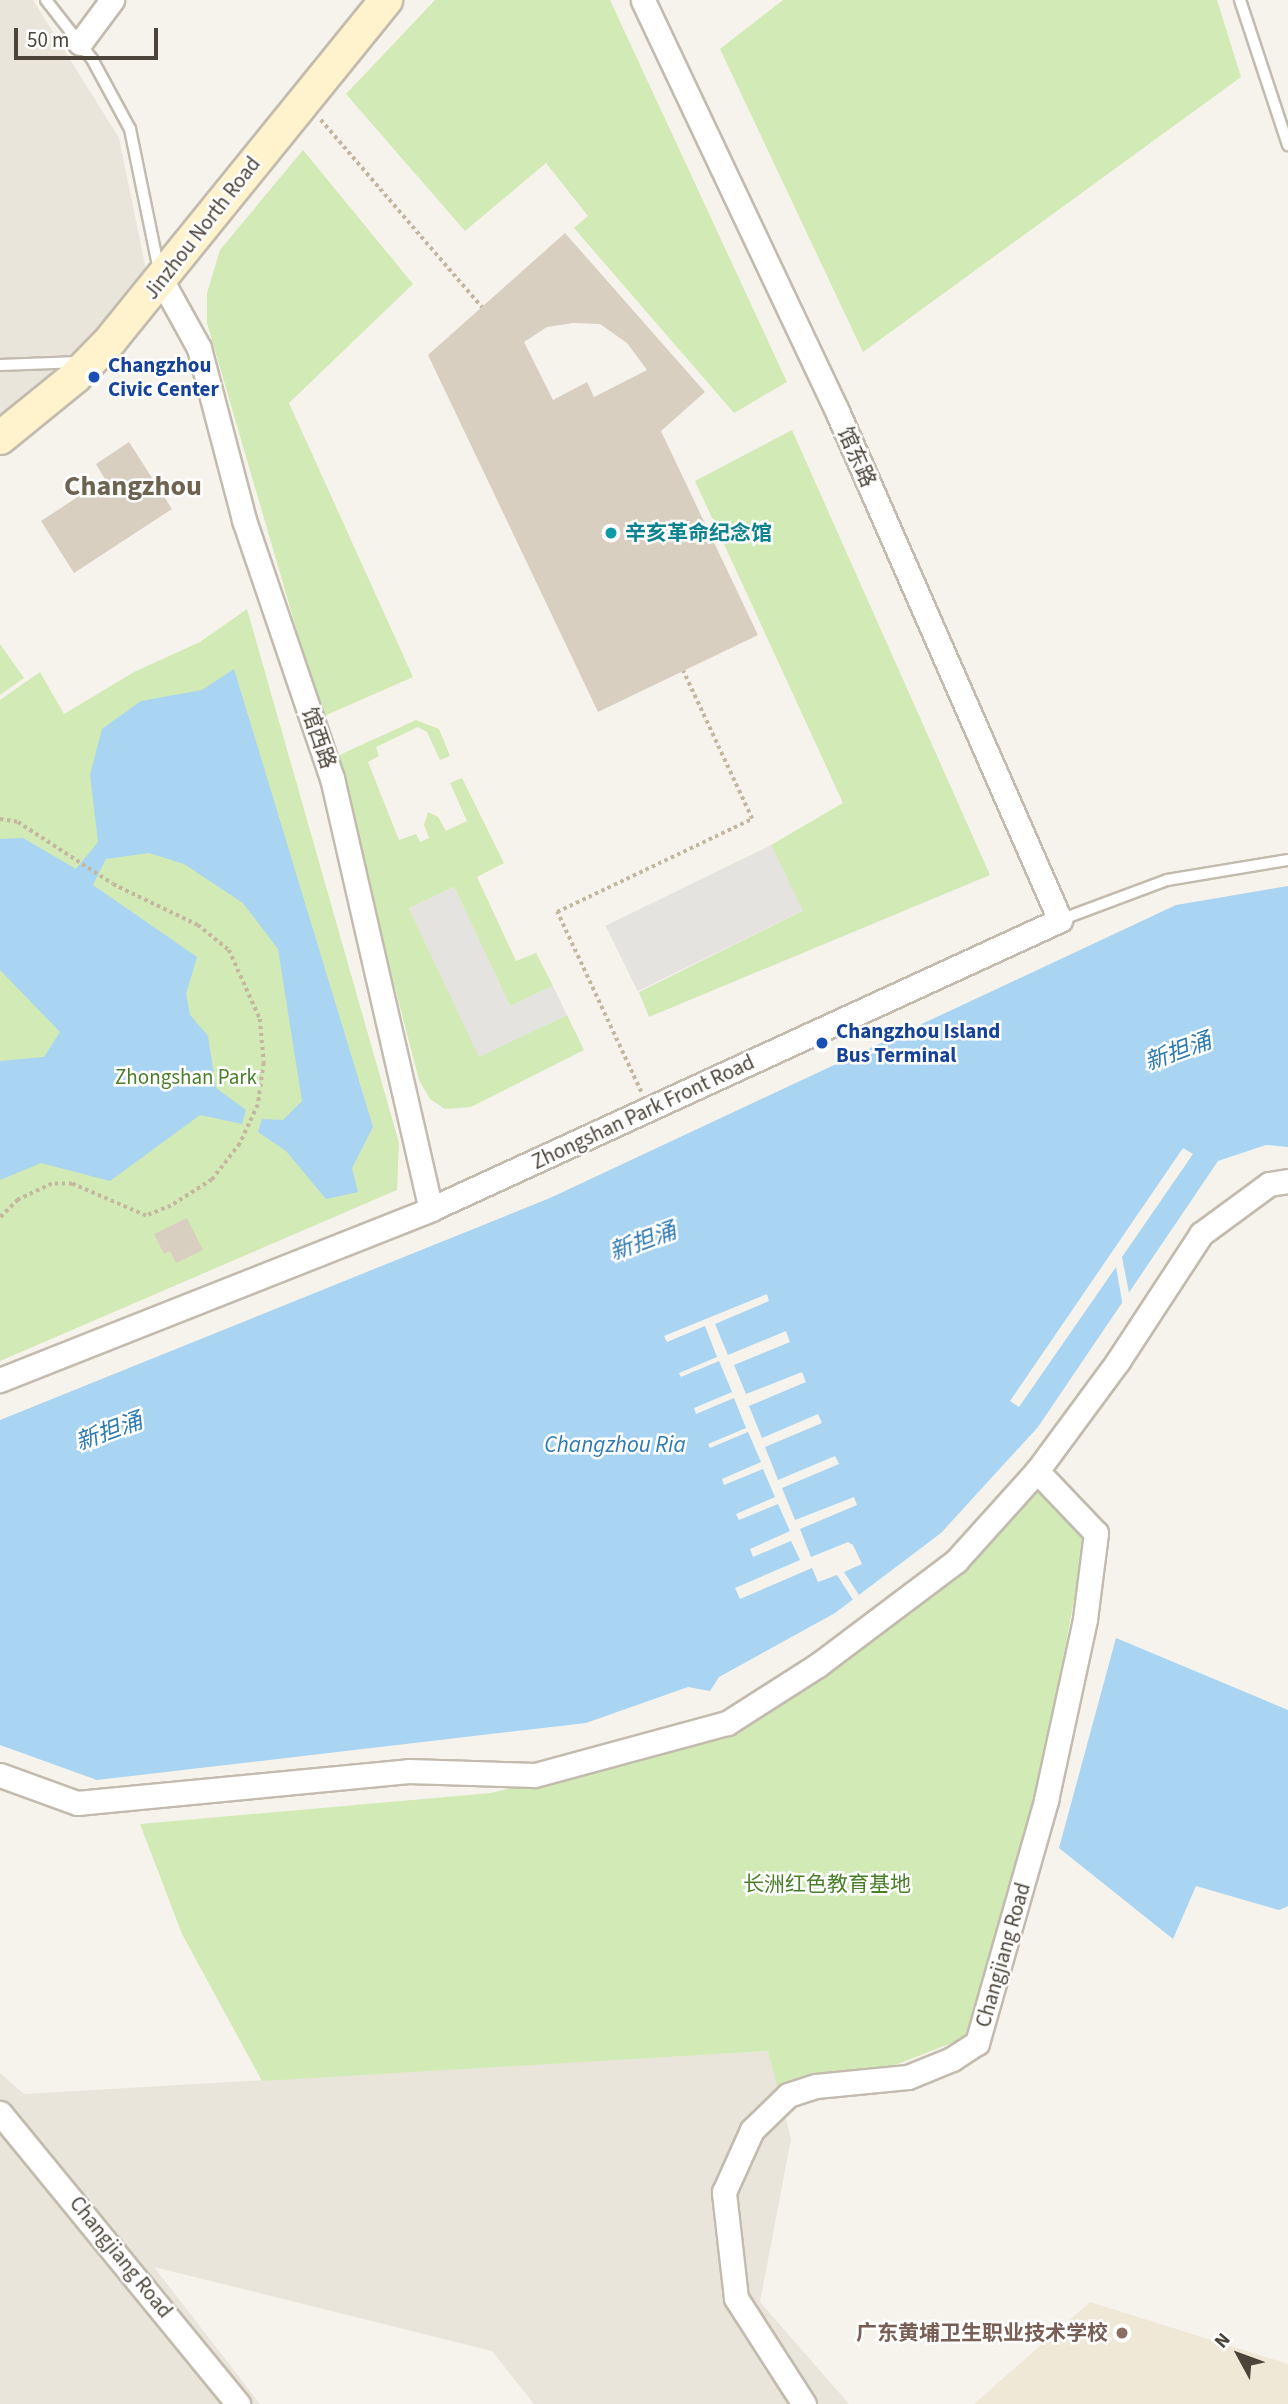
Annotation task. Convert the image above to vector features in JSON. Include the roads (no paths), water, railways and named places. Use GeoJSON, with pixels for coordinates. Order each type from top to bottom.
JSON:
{"type":"FeatureCollection","features":[{"type":"Feature","properties":{"kind":"main road","name":"Jinzhou North Road"},"geometry":{"type":"LineString","coordinates":[[0,438],[90,362],[162,281],[386,0]]}},
{"type":"Feature","properties":{"kind":"street"},"geometry":{"type":"LineString","coordinates":[[80,43],[112,0]]}},
{"type":"Feature","properties":{"kind":"street","name":"馆东路"},"geometry":{"type":"LineString","coordinates":[[643,0],[837,411],[1060,920]]}},
{"type":"Feature","properties":{"kind":"street","name":"馆西路"},"geometry":{"type":"LineString","coordinates":[[162,281],[199,348],[244,520],[332,778],[431,1209]]}},
{"type":"Feature","properties":{"kind":"street","name":"Zhongshan Park Front Road"},"geometry":{"type":"LineString","coordinates":[[0,1380],[431,1209],[1060,920]]}},
{"type":"Feature","properties":{"kind":"street"},"geometry":{"type":"LineString","coordinates":[[0,1776],[77,1803],[408,1771],[535,1775],[727,1723],[818,1665],[956,1561],[1037,1471],[1118,1361],[1201,1234],[1269,1184],[1288,1181]]}},
{"type":"Feature","properties":{"kind":"street","name":"Changjiang Road"},"geometry":{"type":"LineString","coordinates":[[804,2404],[736,2298],[724,2192],[752,2130],[788,2095],[816,2086],[908,2077],[952,2059],[977,2043],[1046,1800],[1085,1619],[1096,1533],[1037,1471]]}},
{"type":"Feature","properties":{"kind":"street","name":"Changjiang Road"},"geometry":{"type":"LineString","coordinates":[[0,2113],[238,2404]]}},
{"type":"Feature","properties":{"kind":"lane"},"geometry":{"type":"LineString","coordinates":[[46,0],[80,43],[130,129],[162,281]]}},
{"type":"Feature","properties":{"kind":"lane"},"geometry":{"type":"LineString","coordinates":[[1240,0],[1288,145]]}},
{"type":"Feature","properties":{"kind":"lane"},"geometry":{"type":"LineString","coordinates":[[0,365],[90,362]]}},
{"type":"Feature","properties":{"kind":"lane","name":"Zhongshan Park Front Road"},"geometry":{"type":"LineString","coordinates":[[1060,920],[1167,880],[1288,860]]}},
{"type":"Feature","properties":{"kind":"water"},"geometry":{"type":"Polygon","coordinates":[[[234,669],[373,1127],[352,1168],[358,1192],[326,1199],[286,1151],[258,1132],[262,1119],[283,1120],[302,1101],[278,949],[243,903],[184,864],[149,853],[106,859],[93,885],[197,957],[186,994],[190,1015],[208,1036],[216,1088],[246,1110],[242,1124],[200,1115],[110,1181],[41,1163],[0,1180],[0,1061],[44,1057],[60,1032],[0,970],[0,839],[23,838],[76,869],[98,842],[90,775],[102,729],[141,701],[202,690],[234,669]]]}},
{"type":"Feature","properties":{"kind":"water","name":"Changzhou Ria"},"geometry":{"type":"Polygon","coordinates":[[[1288,886],[1288,1147],[1266,1145],[1218,1161],[1038,1427],[941,1533],[835,1613],[719,1677],[710,1691],[688,1687],[586,1723],[97,1780],[0,1745],[0,1420],[550,1198],[1176,905],[1288,886]]]}},
{"type":"Feature","properties":{"kind":"water"},"geometry":{"type":"Polygon","coordinates":[[[1116,1638],[1288,1710],[1288,1906],[1279,1910],[1196,1886],[1173,1939],[1059,1848],[1116,1638]]]}},
{"type":"Feature","properties":{"kind":"place","name":"Changzhou Civic Center"},"geometry":{"type":"Point","coordinates":[94,377]}},
{"type":"Feature","properties":{"kind":"place","name":"辛亥革命纪念馆"},"geometry":{"type":"Point","coordinates":[611,533]}},
{"type":"Feature","properties":{"kind":"place","name":"Changzhou Island Bus Terminal"},"geometry":{"type":"Point","coordinates":[822,1043]}},
{"type":"Feature","properties":{"kind":"place","name":"广东黄埔卫生职业技术学校"},"geometry":{"type":"Point","coordinates":[1122,2333]}},
{"type":"Feature","properties":{"kind":"district","name":"Changzhou"},"geometry":{"type":"Point","coordinates":[133,486]}},
{"type":"Feature","properties":{"kind":"water label","name":"新担涌"},"geometry":{"type":"Point","coordinates":[1178,1052]}},
{"type":"Feature","properties":{"kind":"water label","name":"新担涌"},"geometry":{"type":"Point","coordinates":[643,1242]}},
{"type":"Feature","properties":{"kind":"water label","name":"新担涌"},"geometry":{"type":"Point","coordinates":[109,1432]}},
{"type":"Feature","properties":{"kind":"park label","name":"Zhongshan Park"},"geometry":{"type":"Point","coordinates":[186,1077]}},
{"type":"Feature","properties":{"kind":"park label","name":"长洲红色教育基地"},"geometry":{"type":"Point","coordinates":[827,1884]}}]}
